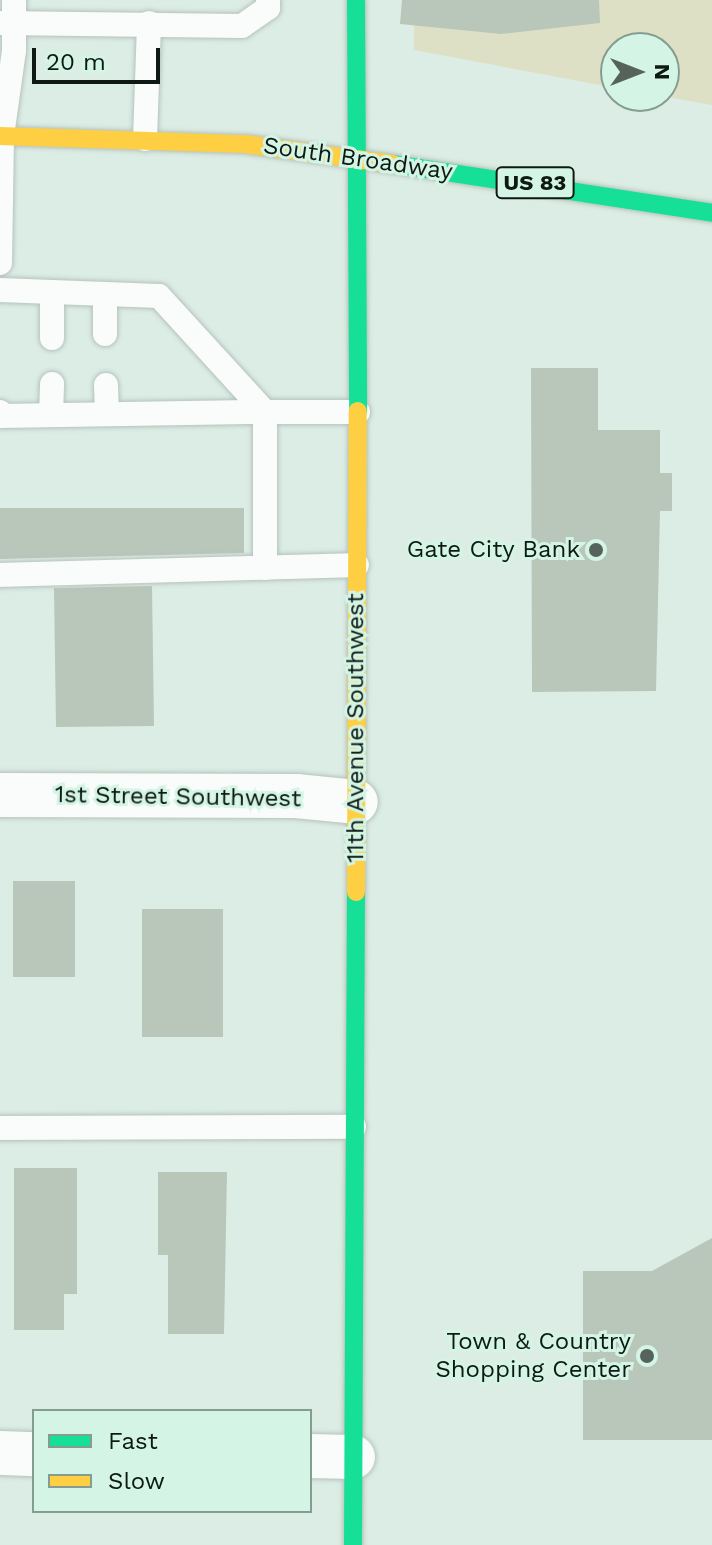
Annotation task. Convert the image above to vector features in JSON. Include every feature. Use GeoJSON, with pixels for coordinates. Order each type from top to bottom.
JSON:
{"type":"FeatureCollection","features":[{"type":"Feature","properties":{"kind":"street","name":"11th Avenue Southwest"},"geometry":{"type":"LineString","coordinates":[[353,1545],[358,412],[356,0]]}},
{"type":"Feature","properties":{"kind":"street","name":"South Broadway"},"geometry":{"type":"LineString","coordinates":[[1,136],[245,144],[521,181],[712,213]]}},
{"type":"Feature","properties":{"kind":"street","name":"1st Street Southwest"},"geometry":{"type":"LineString","coordinates":[[0,795],[296,796],[356,802]]}},
{"type":"Feature","properties":{"kind":"street"},"geometry":{"type":"LineString","coordinates":[[0,1453],[32,1454]]}},
{"type":"Feature","properties":{"kind":"street"},"geometry":{"type":"LineString","coordinates":[[312,1456],[353,1457]]}},
{"type":"Feature","properties":{"kind":"lane"},"geometry":{"type":"LineString","coordinates":[[0,263],[1,136],[14,51],[9,16],[242,26],[268,8],[268,0]]}},
{"type":"Feature","properties":{"kind":"lane"},"geometry":{"type":"LineString","coordinates":[[145,139],[149,23]]}},
{"type":"Feature","properties":{"kind":"lane"},"geometry":{"type":"LineString","coordinates":[[0,290],[159,296],[265,412],[265,568]]}},
{"type":"Feature","properties":{"kind":"lane"},"geometry":{"type":"LineString","coordinates":[[52,292],[52,338]]}},
{"type":"Feature","properties":{"kind":"lane"},"geometry":{"type":"LineString","coordinates":[[105,294],[105,334]]}},
{"type":"Feature","properties":{"kind":"lane"},"geometry":{"type":"LineString","coordinates":[[51,415],[52,384]]}},
{"type":"Feature","properties":{"kind":"lane"},"geometry":{"type":"LineString","coordinates":[[106,385],[107,414]]}},
{"type":"Feature","properties":{"kind":"lane"},"geometry":{"type":"LineString","coordinates":[[0,412],[0,416],[358,412]]}},
{"type":"Feature","properties":{"kind":"lane"},"geometry":{"type":"LineString","coordinates":[[0,575],[357,565]]}},
{"type":"Feature","properties":{"kind":"lane"},"geometry":{"type":"LineString","coordinates":[[0,1128],[354,1127]]}},
{"type":"Feature","properties":{"kind":"green space"},"geometry":{"type":"Polygon","coordinates":[[[414,0],[712,0],[712,105],[680,99],[680,32],[600,32],[600,85],[414,50],[414,0]]]}},
{"type":"Feature","properties":{"kind":"building"},"geometry":{"type":"Polygon","coordinates":[[[402,0],[599,0],[600,23],[501,34],[400,24],[402,0]]]}},
{"type":"Feature","properties":{"kind":"building","name":"Gate City Bank"},"geometry":{"type":"Polygon","coordinates":[[[531,368],[598,368],[598,430],[660,430],[660,473],[672,473],[672,511],[660,511],[656,691],[532,692],[531,368]]]}},
{"type":"Feature","properties":{"kind":"building"},"geometry":{"type":"Polygon","coordinates":[[[0,508],[244,508],[244,553],[0,559],[0,508]]]}},
{"type":"Feature","properties":{"kind":"building"},"geometry":{"type":"Polygon","coordinates":[[[152,586],[154,726],[56,727],[54,588],[152,586]]]}},
{"type":"Feature","properties":{"kind":"building"},"geometry":{"type":"Polygon","coordinates":[[[13,881],[75,881],[75,977],[13,977],[13,881]]]}},
{"type":"Feature","properties":{"kind":"building"},"geometry":{"type":"Polygon","coordinates":[[[142,909],[223,909],[223,1037],[142,1037],[142,909]]]}},
{"type":"Feature","properties":{"kind":"building"},"geometry":{"type":"Polygon","coordinates":[[[14,1168],[77,1168],[77,1294],[64,1294],[64,1330],[14,1330],[14,1168]]]}},
{"type":"Feature","properties":{"kind":"building"},"geometry":{"type":"Polygon","coordinates":[[[158,1172],[227,1172],[224,1334],[168,1334],[168,1255],[158,1255],[158,1172]]]}},
{"type":"Feature","properties":{"kind":"building","name":"Town & Country Shopping Center"},"geometry":{"type":"Polygon","coordinates":[[[712,1238],[712,1440],[583,1440],[583,1271],[652,1271],[712,1238]]]}},
{"type":"Feature","properties":{"kind":"traffic: fast"},"geometry":{"type":"LineString","coordinates":[[356,0],[358,411]]}},
{"type":"Feature","properties":{"kind":"traffic: fast"},"geometry":{"type":"LineString","coordinates":[[393,164],[712,213]]}},
{"type":"Feature","properties":{"kind":"traffic: fast"},"geometry":{"type":"LineString","coordinates":[[353,1545],[356,892]]}},
{"type":"Feature","properties":{"kind":"traffic: slow"},"geometry":{"type":"LineString","coordinates":[[0,136],[245,144],[393,164]]}},
{"type":"Feature","properties":{"kind":"traffic: slow"},"geometry":{"type":"LineString","coordinates":[[356,892],[358,411]]}},
{"type":"Feature","properties":{"kind":"place","name":"Gate City Bank"},"geometry":{"type":"Point","coordinates":[596,550]}},
{"type":"Feature","properties":{"kind":"place","name":"Town & Country Shopping Center"},"geometry":{"type":"Point","coordinates":[647,1356]}}]}
